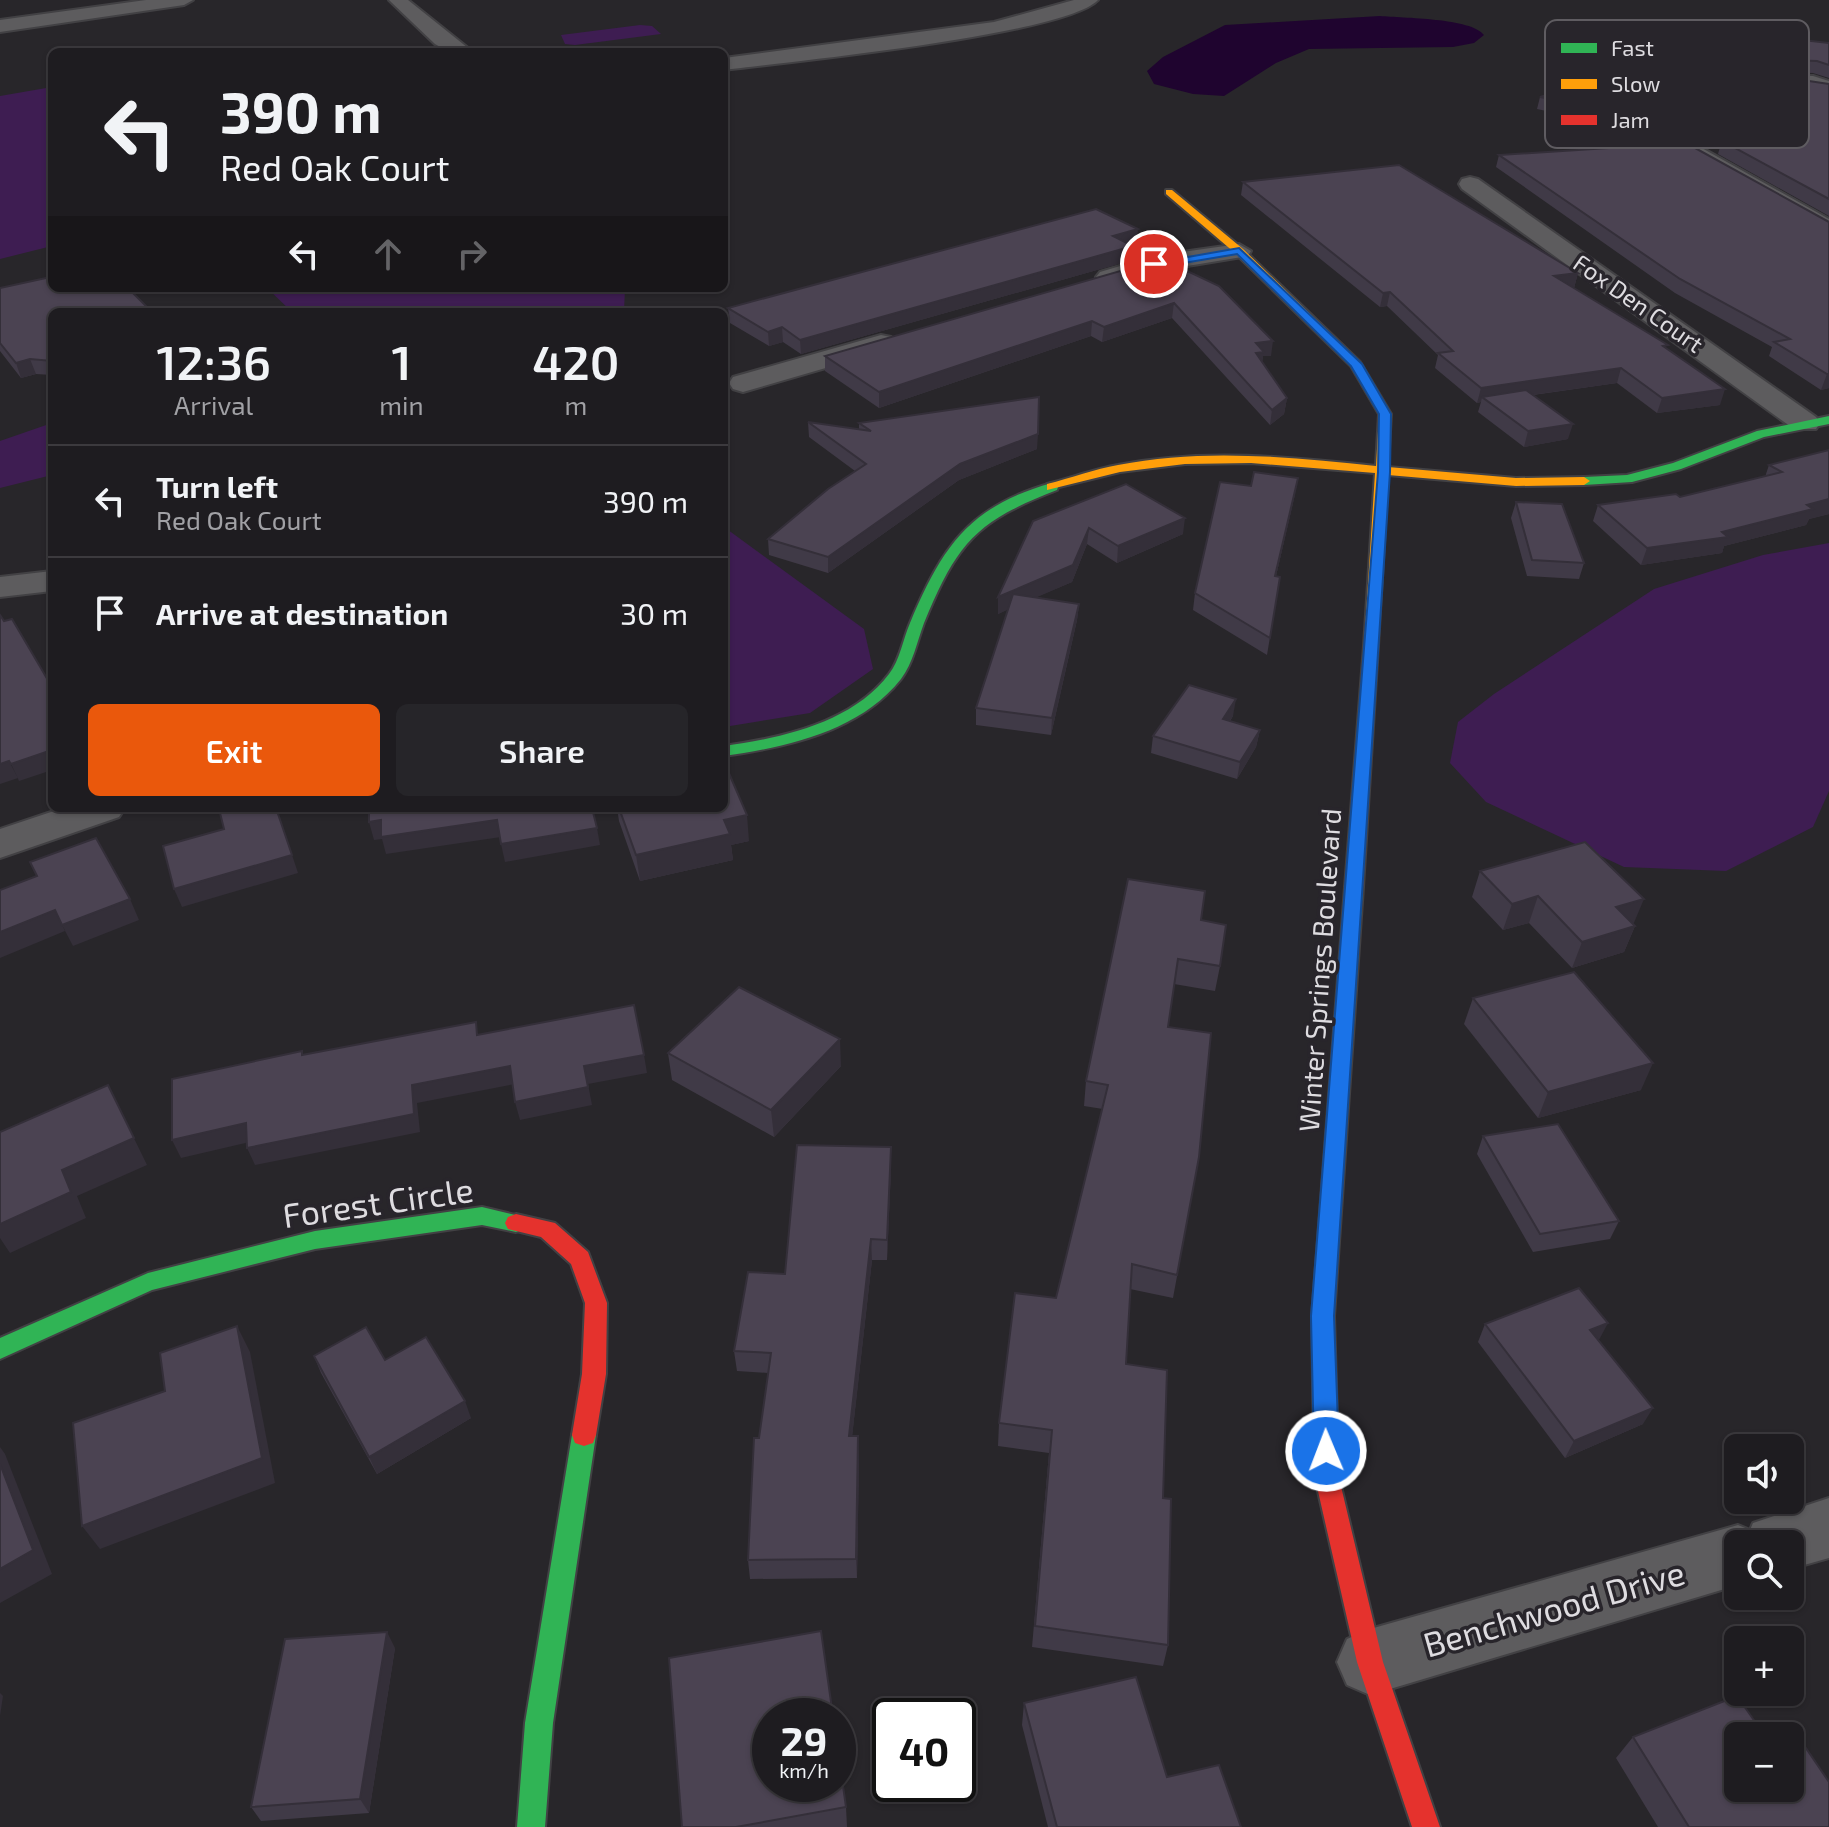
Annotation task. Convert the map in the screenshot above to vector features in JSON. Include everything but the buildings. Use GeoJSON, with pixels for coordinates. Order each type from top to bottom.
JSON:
{"type":"FeatureCollection","features":[{"type":"Feature","properties":{"kind":"street"},"geometry":{"type":"LineString","coordinates":[[0,26],[184,0]]}},
{"type":"Feature","properties":{"kind":"street"},"geometry":{"type":"LineString","coordinates":[[398,0],[442,40],[456,48]]}},
{"type":"Feature","properties":{"kind":"street"},"geometry":{"type":"LineString","coordinates":[[728,63],[994,28],[1061,12],[1089,0]]}},
{"type":"Feature","properties":{"kind":"street"},"geometry":{"type":"LineString","coordinates":[[1809,82],[1829,88]]}},
{"type":"Feature","properties":{"kind":"street"},"geometry":{"type":"LineString","coordinates":[[1686,148],[1829,229]]}},
{"type":"Feature","properties":{"kind":"street","name":"Fox Den Court"},"geometry":{"type":"LineString","coordinates":[[1470,184],[1817,421]]}},
{"type":"Feature","properties":{"kind":"street","name":"Winter Springs Boulevard"},"geometry":{"type":"LineString","coordinates":[[1169,192],[1239,251],[1356,364],[1385,414],[1384,472],[1323,1316],[1327,1478],[1370,1662],[1426,1827]]}},
{"type":"Feature","properties":{"kind":"street"},"geometry":{"type":"LineString","coordinates":[[1077,286],[1154,264],[1239,251]]}},
{"type":"Feature","properties":{"kind":"street"},"geometry":{"type":"LineString","coordinates":[[743,383],[910,334]]}},
{"type":"Feature","properties":{"kind":"street"},"geometry":{"type":"LineString","coordinates":[[728,750],[778,744],[845,718],[895,677],[940,566],[959,538],[1029,495],[1081,476],[1144,461],[1213,456],[1273,457],[1384,472],[1539,484],[1627,479],[1677,466],[1761,434],[1817,421]]}},
{"type":"Feature","properties":{"kind":"street"},"geometry":{"type":"LineString","coordinates":[[0,587],[48,581]]}},
{"type":"Feature","properties":{"kind":"street"},"geometry":{"type":"LineString","coordinates":[[0,844],[93,812]]}},
{"type":"Feature","properties":{"kind":"street","name":"Forest Circle"},"geometry":{"type":"LineString","coordinates":[[0,1349],[148,1282],[315,1240],[482,1216],[547,1229],[580,1259],[596,1303],[594,1374],[539,1723],[531,1827]]}},
{"type":"Feature","properties":{"kind":"street"},"geometry":{"type":"LineString","coordinates":[[1804,1535],[1829,1528]]}},
{"type":"Feature","properties":{"kind":"street","name":"Benchwood Drive"},"geometry":{"type":"LineString","coordinates":[[1370,1662],[1724,1559]]}},
{"type":"Feature","properties":{"kind":"shaded area"},"geometry":{"type":"Polygon","coordinates":[[[1380,16],[1452,22],[1477,29],[1484,35],[1474,43],[1453,47],[1309,49],[1276,63],[1224,96],[1193,94],[1154,84],[1147,71],[1163,57],[1225,25],[1380,16]]]}},
{"type":"Feature","properties":{"kind":"shaded area"},"geometry":{"type":"Polygon","coordinates":[[[652,26],[661,34],[575,45],[565,44],[561,35],[652,26]]]}},
{"type":"Feature","properties":{"kind":"shaded area"},"geometry":{"type":"Polygon","coordinates":[[[48,88],[48,247],[0,259],[0,96],[48,88]]]}},
{"type":"Feature","properties":{"kind":"shaded area"},"geometry":{"type":"Polygon","coordinates":[[[271,292],[625,292],[624,308],[288,308],[271,292]]]}},
{"type":"Feature","properties":{"kind":"shaded area"},"geometry":{"type":"Polygon","coordinates":[[[48,424],[48,476],[0,488],[0,441],[48,424]]]}},
{"type":"Feature","properties":{"kind":"shaded area"},"geometry":{"type":"Polygon","coordinates":[[[728,530],[864,629],[873,669],[810,713],[728,726],[728,530]]]}},
{"type":"Feature","properties":{"kind":"shaded area"},"geometry":{"type":"Polygon","coordinates":[[[1829,543],[1829,791],[1813,827],[1726,871],[1624,867],[1486,802],[1450,763],[1458,722],[1494,694],[1654,589],[1763,555],[1829,543]]]}},
{"type":"Feature","properties":{"kind":"traffic: fast"},"geometry":{"type":"LineString","coordinates":[[1584,481],[1627,479],[1677,466],[1761,434],[1829,420]]}},
{"type":"Feature","properties":{"kind":"traffic: fast"},"geometry":{"type":"LineString","coordinates":[[728,750],[816,730],[858,709],[877,695],[898,673],[938,575],[962,538],[997,511],[1052,487]]}},
{"type":"Feature","properties":{"kind":"traffic: fast"},"geometry":{"type":"LineString","coordinates":[[1326,1454],[1323,1316],[1354,887]]}},
{"type":"Feature","properties":{"kind":"traffic: fast"},"geometry":{"type":"LineString","coordinates":[[0,1349],[148,1282],[315,1240],[482,1216],[516,1223]]}},
{"type":"Feature","properties":{"kind":"traffic: fast"},"geometry":{"type":"LineString","coordinates":[[531,1827],[539,1723],[584,1435]]}},
{"type":"Feature","properties":{"kind":"traffic: slow"},"geometry":{"type":"LineString","coordinates":[[1169,192],[1239,251],[1356,364],[1385,414],[1371,646]]}},
{"type":"Feature","properties":{"kind":"traffic: slow"},"geometry":{"type":"LineString","coordinates":[[1052,487],[1119,468],[1185,460],[1251,459],[1516,482],[1584,481]]}},
{"type":"Feature","properties":{"kind":"traffic: jam"},"geometry":{"type":"LineString","coordinates":[[1354,887],[1371,646]]}},
{"type":"Feature","properties":{"kind":"traffic: jam"},"geometry":{"type":"LineString","coordinates":[[516,1223],[547,1229],[580,1259],[596,1303],[594,1374],[584,1435]]}},
{"type":"Feature","properties":{"kind":"traffic: jam"},"geometry":{"type":"LineString","coordinates":[[1326,1454],[1327,1478],[1370,1662],[1426,1827]]}},
{"type":"Feature","properties":{"kind":"route"},"geometry":{"type":"LineString","coordinates":[[1154,264],[1239,251],[1356,364],[1385,414],[1384,472],[1323,1316],[1326,1451]]}}]}
